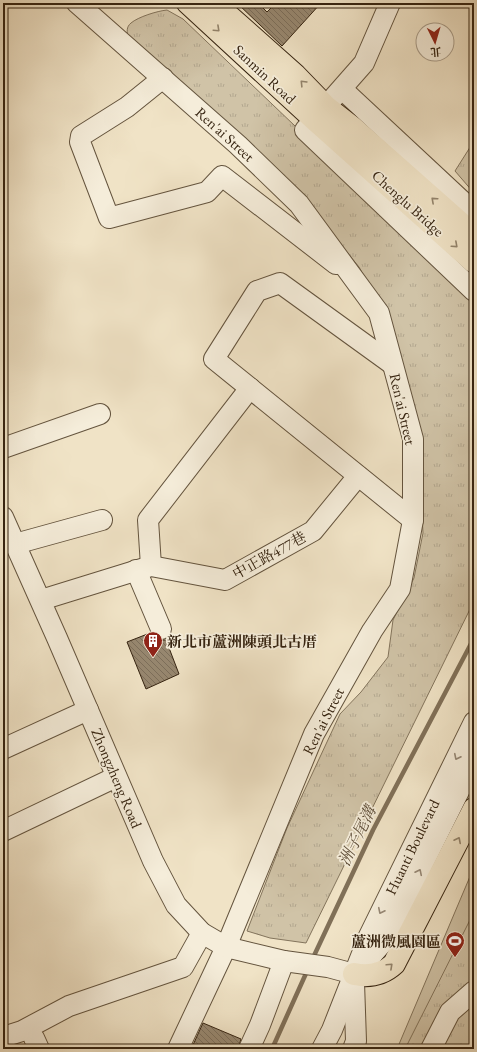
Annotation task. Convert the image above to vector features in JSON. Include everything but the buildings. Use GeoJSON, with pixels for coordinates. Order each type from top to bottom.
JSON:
{"type":"FeatureCollection","features":[{"type":"Feature","properties":{"kind":"main road","name":"Sanmin Road"},"geometry":{"type":"LineString","coordinates":[[188,3],[348,136]]}},
{"type":"Feature","properties":{"kind":"main road","name":"Sanmin Road"},"geometry":{"type":"LineString","coordinates":[[214,3],[295,74],[320,114]]}},
{"type":"Feature","properties":{"kind":"main road","name":"Chenglu Bridge"},"geometry":{"type":"LineString","coordinates":[[348,136],[474,235]]}},
{"type":"Feature","properties":{"kind":"main road","name":"Chenglu Bridge"},"geometry":{"type":"LineString","coordinates":[[348,136],[474,262]]}},
{"type":"Feature","properties":{"kind":"main road"},"geometry":{"type":"LineString","coordinates":[[354,974],[365,976],[377,975],[394,964],[474,808]]}},
{"type":"Feature","properties":{"kind":"street"},"geometry":{"type":"LineString","coordinates":[[390,3],[364,63],[305,130],[474,291]]}},
{"type":"Feature","properties":{"kind":"street","name":"Ren'ai Street"},"geometry":{"type":"LineString","coordinates":[[82,4],[238,145],[299,204],[355,278],[379,313],[413,439],[413,520],[400,589],[372,632],[314,734],[226,947],[178,1049]]}},
{"type":"Feature","properties":{"kind":"street"},"geometry":{"type":"LineString","coordinates":[[163,78],[127,107],[81,136],[80,142],[109,218],[207,192],[222,176],[355,278]]}},
{"type":"Feature","properties":{"kind":"street"},"geometry":{"type":"LineString","coordinates":[[342,89],[474,212]]}},
{"type":"Feature","properties":{"kind":"street"},"geometry":{"type":"LineString","coordinates":[[392,364],[280,283],[258,291],[214,359],[413,520]]}},
{"type":"Feature","properties":{"kind":"street"},"geometry":{"type":"LineString","coordinates":[[161,629],[143,568],[148,520],[250,388]]}},
{"type":"Feature","properties":{"kind":"street"},"geometry":{"type":"LineString","coordinates":[[3,448],[100,414]]}},
{"type":"Feature","properties":{"kind":"street","name":"中正路477巷"},"geometry":{"type":"LineString","coordinates":[[40,600],[143,568],[225,580],[313,532],[358,476]]}},
{"type":"Feature","properties":{"kind":"street"},"geometry":{"type":"LineString","coordinates":[[15,544],[102,520]]}},
{"type":"Feature","properties":{"kind":"street","name":"Zhongzheng Road"},"geometry":{"type":"LineString","coordinates":[[4,524],[15,544],[40,600],[153,861],[176,905],[202,933],[226,947],[354,974]]}},
{"type":"Feature","properties":{"kind":"street"},"geometry":{"type":"LineString","coordinates":[[3,749],[88,710]]}},
{"type":"Feature","properties":{"kind":"street","name":"Huanti Boulevard"},"geometry":{"type":"LineString","coordinates":[[322,1049],[332,1030],[369,936],[474,722]]}},
{"type":"Feature","properties":{"kind":"street","name":"Huanti Boulevard"},"geometry":{"type":"LineString","coordinates":[[354,974],[385,940],[474,761]]}},
{"type":"Feature","properties":{"kind":"street"},"geometry":{"type":"LineString","coordinates":[[3,832],[116,777]]}},
{"type":"Feature","properties":{"kind":"street"},"geometry":{"type":"LineString","coordinates":[[3,1037],[22,1031],[69,1006],[183,967],[202,933]]}},
{"type":"Feature","properties":{"kind":"street"},"geometry":{"type":"LineString","coordinates":[[249,1049],[260,1025],[301,963]]}},
{"type":"Feature","properties":{"kind":"street"},"geometry":{"type":"LineString","coordinates":[[353,1049],[356,1041],[354,974]]}},
{"type":"Feature","properties":{"kind":"street"},"geometry":{"type":"LineString","coordinates":[[431,1049],[450,1012],[474,991]]}},
{"type":"Feature","properties":{"kind":"green space"},"geometry":{"type":"Polygon","coordinates":[[[167,10],[183,19],[474,297],[474,601],[306,943],[270,938],[247,931],[287,828],[340,714],[361,692],[388,657],[393,620],[414,578],[423,533],[418,442],[379,303],[359,267],[305,201],[128,38],[127,32],[131,23],[148,15],[167,10]]]}},
{"type":"Feature","properties":{"kind":"green space"},"geometry":{"type":"Polygon","coordinates":[[[474,141],[474,193],[455,171],[474,141]]]}},
{"type":"Feature","properties":{"kind":"green space","name":"蘆洲微風園區"},"geometry":{"type":"Polygon","coordinates":[[[474,867],[474,1049],[397,1049],[474,867]]]}},
{"type":"Feature","properties":{"kind":"green space","name":"蘆洲微風園區"},"geometry":{"type":"Polygon","coordinates":[[[474,912],[474,1049],[405,1049],[474,912]]]}},
{"type":"Feature","properties":{"kind":"waterway","name":"洲子尾溝"},"geometry":{"type":"LineString","coordinates":[[312,960],[373,830],[474,638]]}},
{"type":"Feature","properties":{"kind":"waterway","name":"洲子尾溝"},"geometry":{"type":"LineString","coordinates":[[272,1049],[308,969]]}},
{"type":"Feature","properties":{"kind":"place","name":"新北市蘆洲陳頭北古厝"},"geometry":{"type":"Point","coordinates":[153,658]}},
{"type":"Feature","properties":{"kind":"place","name":"蘆洲微風園區"},"geometry":{"type":"Point","coordinates":[455,958]}}]}
